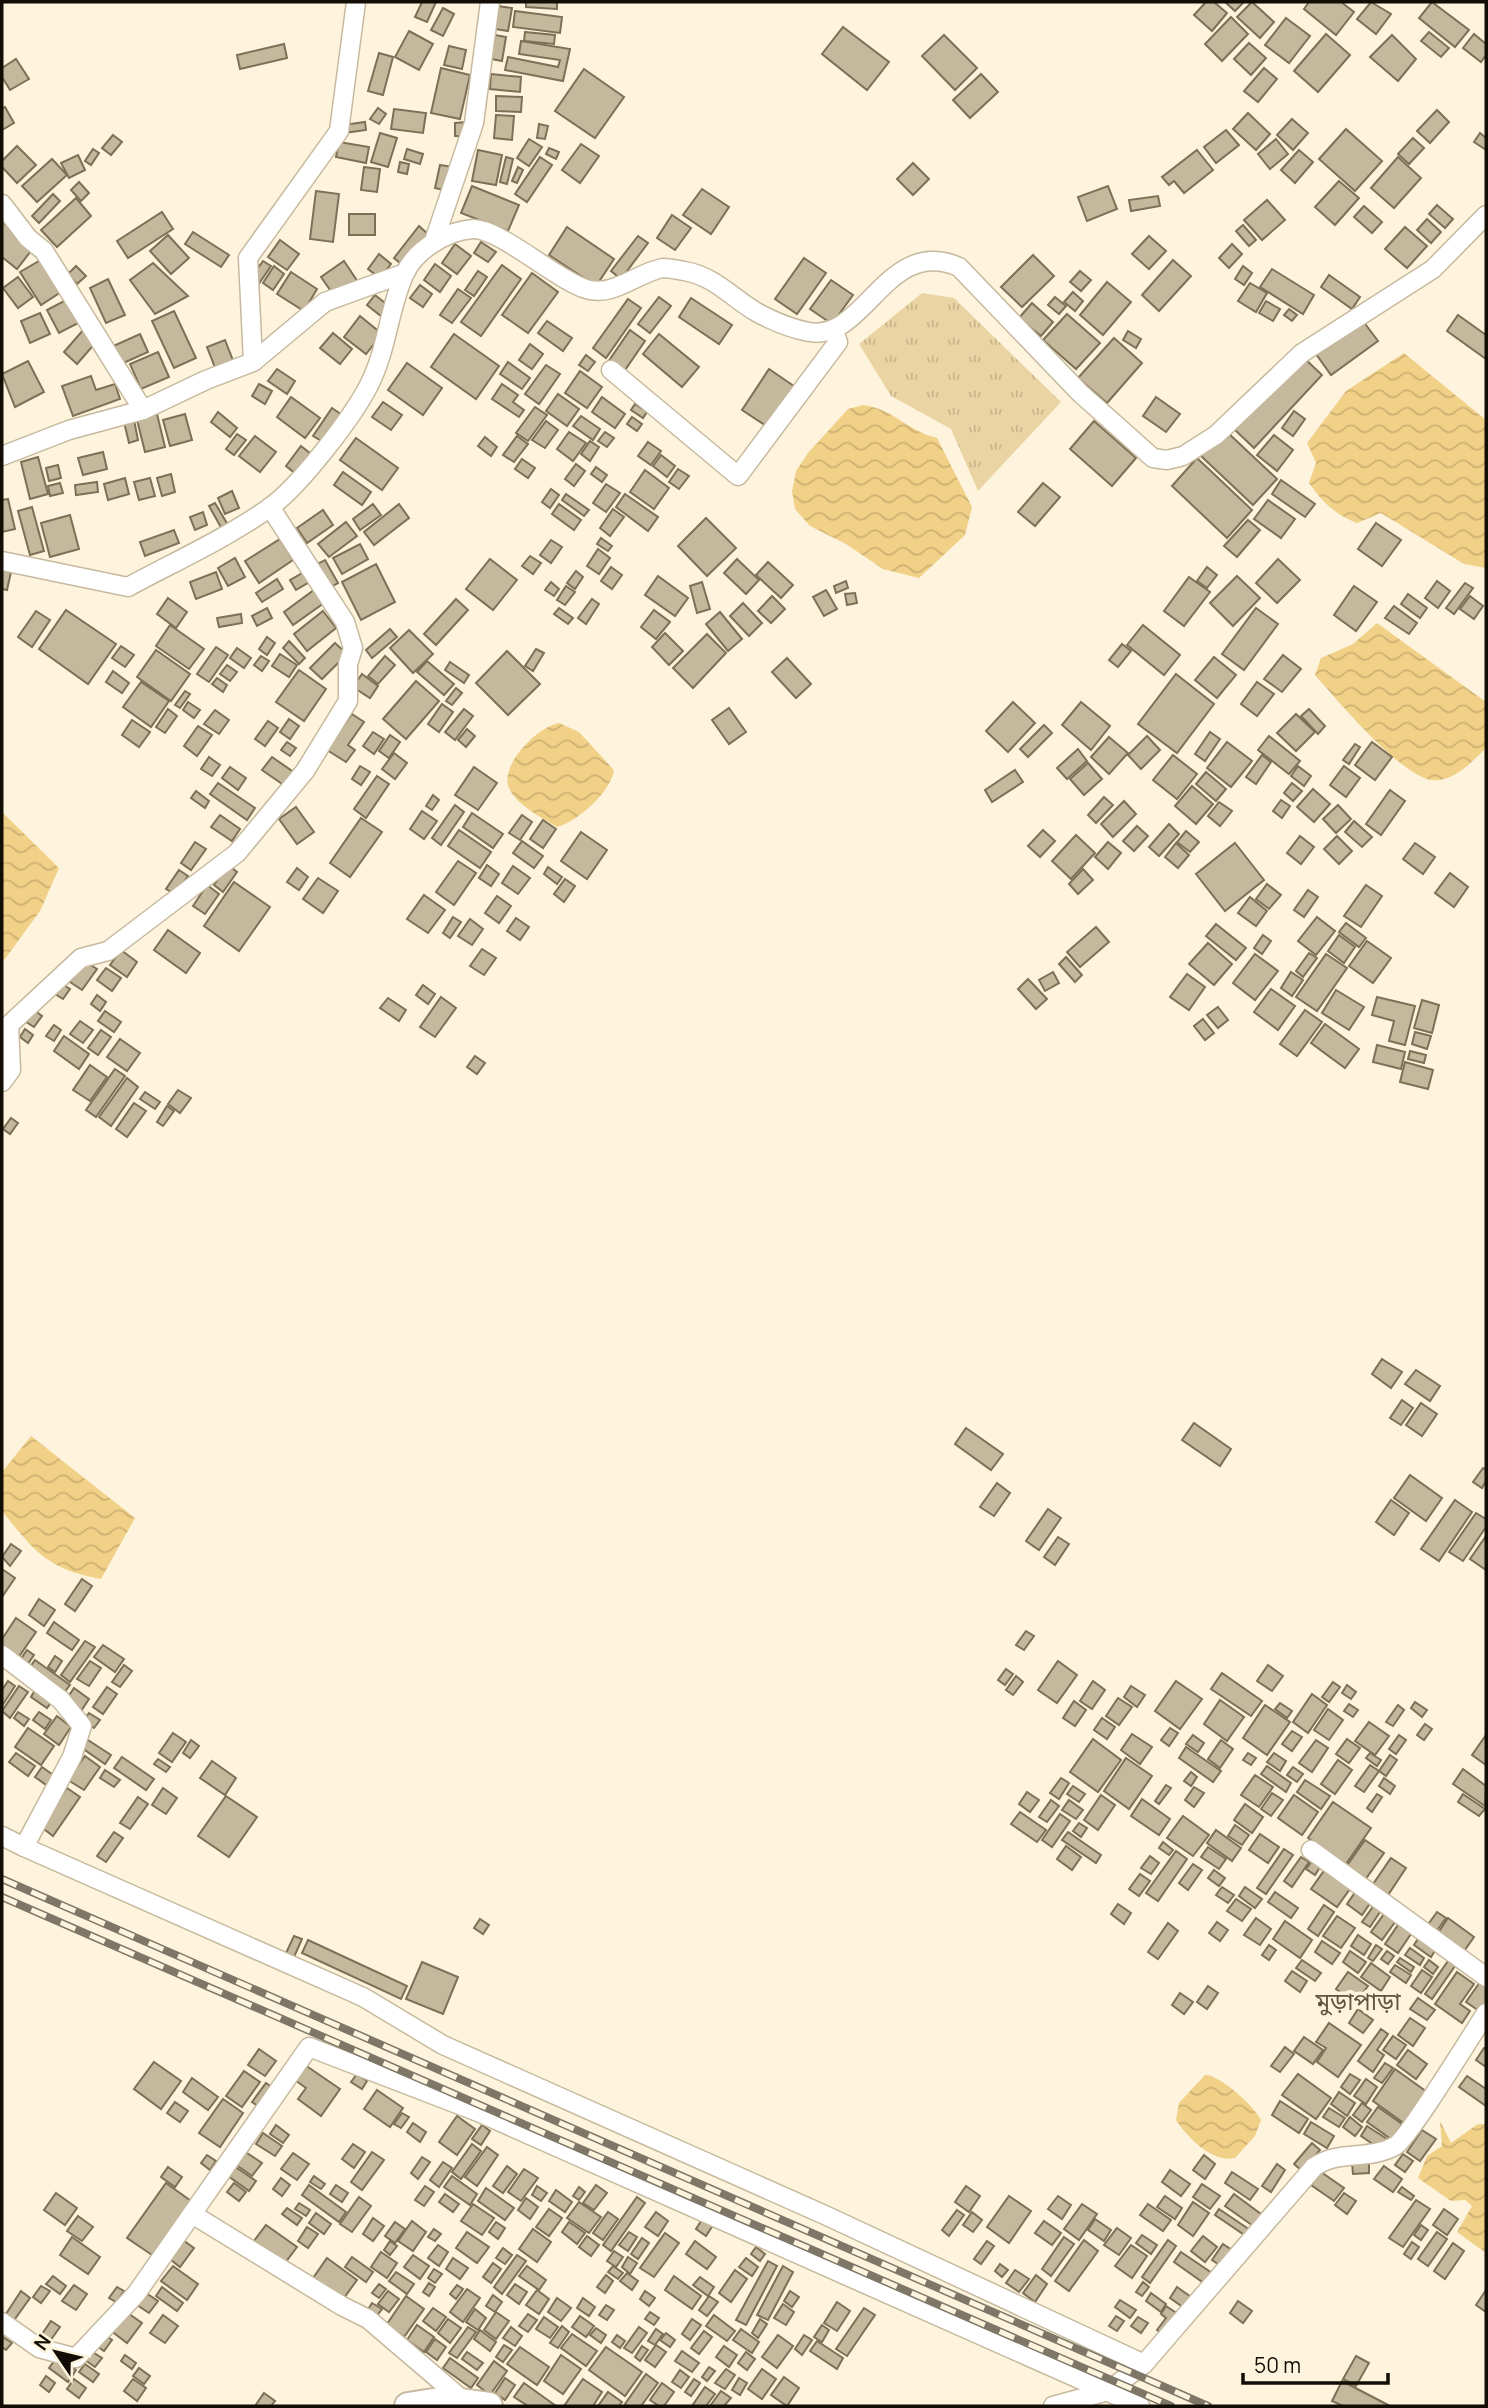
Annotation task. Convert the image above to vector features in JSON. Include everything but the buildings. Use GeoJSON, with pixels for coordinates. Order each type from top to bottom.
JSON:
{"type":"FeatureCollection","features":[{"type":"Feature","properties":{"kind":"main road"},"geometry":{"type":"LineString","coordinates":[[408,2406],[446,2400],[477,2404]]}},
{"type":"Feature","properties":{"kind":"street"},"geometry":{"type":"LineString","coordinates":[[253,362],[248,258],[339,131],[356,2]]}},
{"type":"Feature","properties":{"kind":"street"},"geometry":{"type":"LineString","coordinates":[[2,561],[128,587],[270,507],[308,467],[370,383],[390,329],[405,273],[434,241],[474,123],[490,2]]}},
{"type":"Feature","properties":{"kind":"street"},"geometry":{"type":"LineString","coordinates":[[2,204],[28,238],[44,251],[143,410]]}},
{"type":"Feature","properties":{"kind":"street"},"geometry":{"type":"LineString","coordinates":[[434,241],[475,229],[495,236],[560,278],[590,290],[634,281],[663,268],[688,271],[710,279],[758,313],[803,331],[818,334],[834,331],[910,265],[928,259],[942,260],[959,267],[1089,401],[1153,458],[1167,460],[1183,456],[1216,435],[1302,353],[1433,269],[1486,215]]}},
{"type":"Feature","properties":{"kind":"street"},"geometry":{"type":"LineString","coordinates":[[2,456],[69,430],[143,410],[206,380],[253,362],[325,302],[405,273]]}},
{"type":"Feature","properties":{"kind":"street"},"geometry":{"type":"LineString","coordinates":[[611,370],[738,476],[838,342],[834,331]]}},
{"type":"Feature","properties":{"kind":"street"},"geometry":{"type":"LineString","coordinates":[[2,1083],[11,1070],[9,1025],[81,958],[108,951],[237,853],[305,771],[348,701],[348,664],[353,648],[345,622],[270,507]]}},
{"type":"Feature","properties":{"kind":"street"},"geometry":{"type":"LineString","coordinates":[[2,1655],[61,1700],[82,1726],[72,1757],[24,1847]]}},
{"type":"Feature","properties":{"kind":"street"},"geometry":{"type":"LineString","coordinates":[[2,1836],[363,1997],[443,2045],[827,2216],[1144,2364]]}},
{"type":"Feature","properties":{"kind":"street"},"geometry":{"type":"LineString","coordinates":[[1311,1850],[1486,1977]]}},
{"type":"Feature","properties":{"kind":"street"},"geometry":{"type":"LineString","coordinates":[[1053,2406],[1108,2391],[1144,2364],[1314,2168],[1327,2158],[1345,2154],[1373,2155],[1398,2145],[1486,2013]]}},
{"type":"Feature","properties":{"kind":"street"},"geometry":{"type":"LineString","coordinates":[[2,2322],[38,2348],[76,2358],[136,2294],[309,2047],[478,2112],[1140,2406]]}},
{"type":"Feature","properties":{"kind":"street"},"geometry":{"type":"LineString","coordinates":[[192,2214],[342,2306],[368,2319],[477,2404]]}},
{"type":"Feature","properties":{"kind":"green space"},"geometry":{"type":"Polygon","coordinates":[[[922,293],[954,298],[1061,402],[978,491],[951,429],[891,396],[859,344],[922,293]]]}},
{"type":"Feature","properties":{"kind":"water"},"geometry":{"type":"Polygon","coordinates":[[[1404,353],[1486,420],[1486,568],[1464,564],[1381,513],[1357,523],[1349,520],[1330,507],[1309,483],[1316,463],[1307,443],[1346,391],[1404,353]]]}},
{"type":"Feature","properties":{"kind":"water"},"geometry":{"type":"Polygon","coordinates":[[[863,405],[883,411],[916,430],[937,438],[972,507],[965,535],[919,578],[883,569],[846,544],[810,526],[795,509],[792,491],[796,471],[808,453],[848,409],[863,405]]]}},
{"type":"Feature","properties":{"kind":"water"},"geometry":{"type":"Polygon","coordinates":[[[1377,623],[1486,702],[1486,748],[1455,775],[1431,780],[1403,765],[1353,718],[1315,675],[1321,658],[1353,644],[1377,623]]]}},
{"type":"Feature","properties":{"kind":"water"},"geometry":{"type":"Polygon","coordinates":[[[559,723],[579,732],[614,770],[607,787],[592,805],[574,819],[557,827],[519,801],[507,781],[509,770],[521,749],[540,732],[559,723]]]}},
{"type":"Feature","properties":{"kind":"water"},"geometry":{"type":"Polygon","coordinates":[[[2,812],[59,868],[40,911],[2,960],[2,812]]]}},
{"type":"Feature","properties":{"kind":"water"},"geometry":{"type":"Polygon","coordinates":[[[31,1436],[135,1518],[101,1579],[67,1570],[44,1557],[2,1511],[2,1472],[31,1436]]]}},
{"type":"Feature","properties":{"kind":"water"},"geometry":{"type":"Polygon","coordinates":[[[1205,2075],[1219,2080],[1236,2092],[1261,2120],[1255,2136],[1235,2158],[1218,2157],[1201,2148],[1176,2120],[1179,2103],[1205,2075]]]}},
{"type":"Feature","properties":{"kind":"water"},"geometry":{"type":"Polygon","coordinates":[[[1440,2121],[1451,2143],[1478,2124],[1486,2124],[1486,2253],[1457,2232],[1472,2206],[1465,2200],[1451,2201],[1418,2178],[1427,2156],[1442,2146],[1440,2121]]]}},
{"type":"Feature","properties":{"kind":"railway"},"geometry":{"type":"LineString","coordinates":[[2,1879],[1208,2406]]}},
{"type":"Feature","properties":{"kind":"railway"},"geometry":{"type":"LineString","coordinates":[[2,1897],[1171,2406]]}},
{"type":"Feature","properties":{"kind":"district","name":"মুড়াপাড়া"},"geometry":{"type":"Point","coordinates":[1358,2002]}}]}
